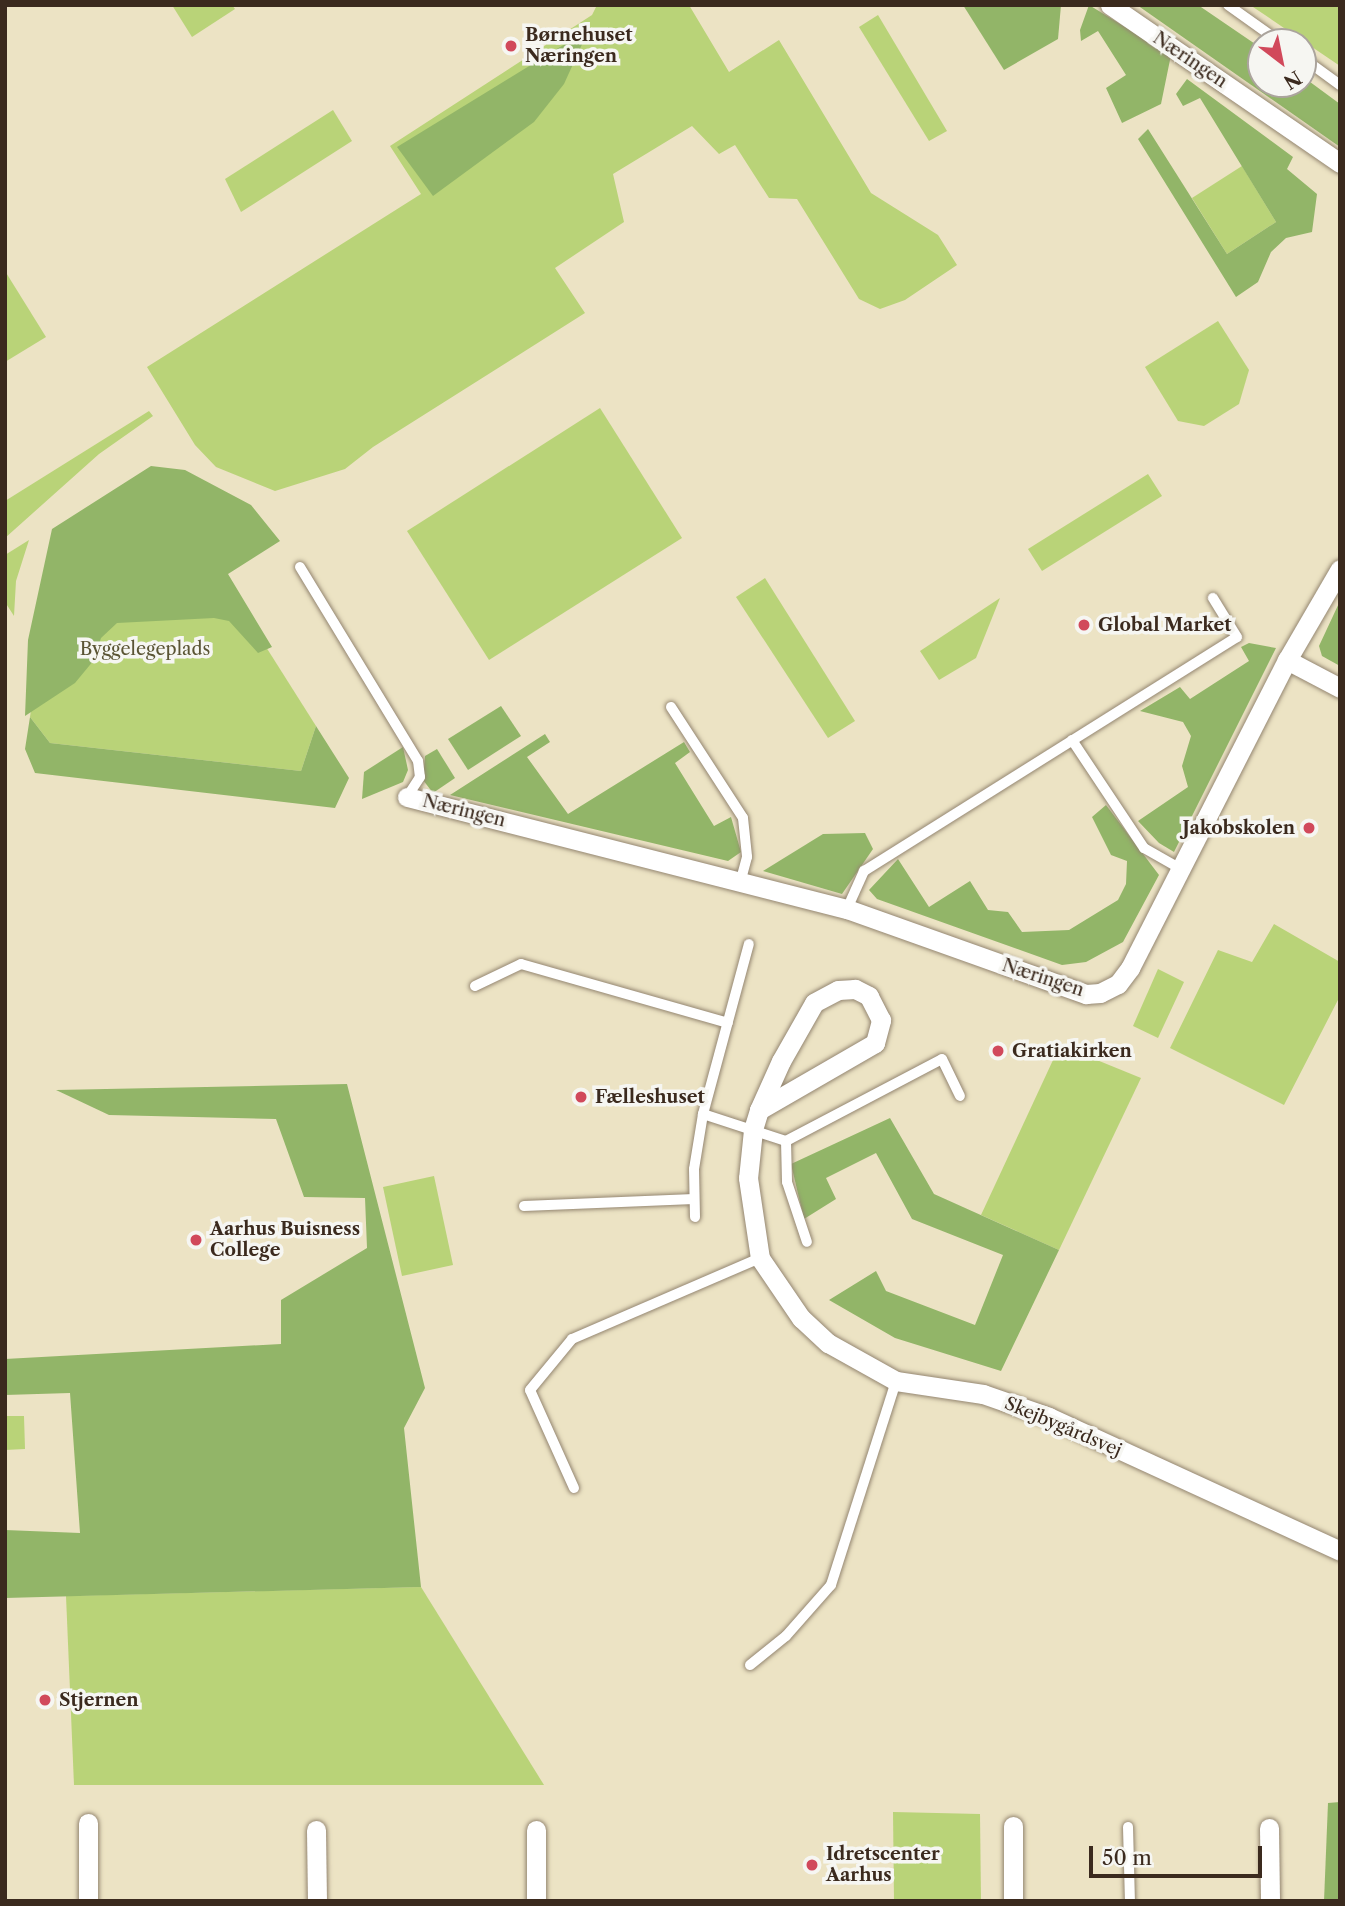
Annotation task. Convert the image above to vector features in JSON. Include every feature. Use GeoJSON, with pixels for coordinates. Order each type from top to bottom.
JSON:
{"type":"FeatureCollection","features":[{"type":"Feature","properties":{"kind":"street","name":"Næringen"},"geometry":{"type":"LineString","coordinates":[[1110,5],[1340,163]]}},
{"type":"Feature","properties":{"kind":"street","name":"Næringen"},"geometry":{"type":"LineString","coordinates":[[407,797],[741,879],[847,909],[1086,994],[1100,993],[1118,984],[1130,968],[1287,660],[1340,569]]}},
{"type":"Feature","properties":{"kind":"street"},"geometry":{"type":"LineString","coordinates":[[1287,660],[1340,688]]}},
{"type":"Feature","properties":{"kind":"street","name":"Skejbygårdsvej"},"geometry":{"type":"LineString","coordinates":[[759,1110],[875,1043],[881,1020],[869,996],[855,989],[838,990],[814,1003],[759,1110],[748,1178],[760,1258],[783,1294],[828,1343],[896,1381],[983,1394],[1049,1417],[1340,1551]]}},
{"type":"Feature","properties":{"kind":"street"},"geometry":{"type":"LineString","coordinates":[[88,1823],[89,1901]]}},
{"type":"Feature","properties":{"kind":"street"},"geometry":{"type":"LineString","coordinates":[[1013,1826],[1013,1901]]}},
{"type":"Feature","properties":{"kind":"street"},"geometry":{"type":"LineString","coordinates":[[1269,1828],[1270,1901]]}},
{"type":"Feature","properties":{"kind":"street"},"geometry":{"type":"LineString","coordinates":[[316,1830],[317,1901]]}},
{"type":"Feature","properties":{"kind":"street"},"geometry":{"type":"LineString","coordinates":[[536,1830],[536,1901]]}},
{"type":"Feature","properties":{"kind":"lane"},"geometry":{"type":"LineString","coordinates":[[1228,5],[1260,28]]}},
{"type":"Feature","properties":{"kind":"lane"},"geometry":{"type":"LineString","coordinates":[[1317,68],[1340,85]]}},
{"type":"Feature","properties":{"kind":"lane","name":"Næringen"},"geometry":{"type":"LineString","coordinates":[[300,567],[418,761],[420,777],[407,797]]}},
{"type":"Feature","properties":{"kind":"lane"},"geometry":{"type":"LineString","coordinates":[[847,909],[864,871],[1237,637],[1213,598]]}},
{"type":"Feature","properties":{"kind":"lane"},"geometry":{"type":"LineString","coordinates":[[671,708],[743,818],[747,857],[741,879]]}},
{"type":"Feature","properties":{"kind":"lane"},"geometry":{"type":"LineString","coordinates":[[1072,740],[1144,848],[1181,869]]}},
{"type":"Feature","properties":{"kind":"lane"},"geometry":{"type":"LineString","coordinates":[[695,1217],[694,1199],[703,1114],[749,944]]}},
{"type":"Feature","properties":{"kind":"lane"},"geometry":{"type":"LineString","coordinates":[[475,986],[521,964],[727,1023]]}},
{"type":"Feature","properties":{"kind":"lane"},"geometry":{"type":"LineString","coordinates":[[703,1114],[786,1141],[943,1059],[960,1096]]}},
{"type":"Feature","properties":{"kind":"lane"},"geometry":{"type":"LineString","coordinates":[[786,1141],[787,1182],[807,1241]]}},
{"type":"Feature","properties":{"kind":"lane"},"geometry":{"type":"LineString","coordinates":[[524,1206],[694,1199]]}},
{"type":"Feature","properties":{"kind":"lane"},"geometry":{"type":"LineString","coordinates":[[574,1488],[530,1390],[572,1339],[760,1258]]}},
{"type":"Feature","properties":{"kind":"lane"},"geometry":{"type":"LineString","coordinates":[[750,1665],[786,1636],[831,1585],[896,1381]]}},
{"type":"Feature","properties":{"kind":"lane"},"geometry":{"type":"LineString","coordinates":[[1128,1827],[1130,1901]]}},
{"type":"Feature","properties":{"kind":"green space"},"geometry":{"type":"Polygon","coordinates":[[[172,5],[232,5],[235,9],[192,37],[172,5]]]}},
{"type":"Feature","properties":{"kind":"green space"},"geometry":{"type":"Polygon","coordinates":[[[597,5],[689,5],[729,72],[779,40],[871,193],[938,235],[957,265],[905,300],[880,309],[859,299],[797,199],[769,198],[735,145],[719,154],[692,126],[613,174],[624,222],[555,268],[585,313],[373,447],[345,469],[275,491],[216,467],[195,445],[147,367],[421,194],[390,146],[592,15],[597,5]]]}},
{"type":"Feature","properties":{"kind":"green space"},"geometry":{"type":"Polygon","coordinates":[[[963,5],[1061,5],[1058,39],[1004,70],[963,5]]]}},
{"type":"Feature","properties":{"kind":"green space"},"geometry":{"type":"Polygon","coordinates":[[[1089,5],[1171,55],[1161,104],[1122,123],[1106,88],[1126,75],[1098,31],[1081,41],[1080,30],[1089,5]]]}},
{"type":"Feature","properties":{"kind":"green space"},"geometry":{"type":"Polygon","coordinates":[[[1137,5],[1198,5],[1247,38],[1247,82],[1137,5]]]}},
{"type":"Feature","properties":{"kind":"green space"},"geometry":{"type":"Polygon","coordinates":[[[1250,5],[1340,5],[1340,66],[1317,50],[1317,28],[1284,28],[1250,5]]]}},
{"type":"Feature","properties":{"kind":"green space"},"geometry":{"type":"Polygon","coordinates":[[[878,15],[947,131],[929,141],[859,27],[878,15]]]}},
{"type":"Feature","properties":{"kind":"green space"},"geometry":{"type":"Polygon","coordinates":[[[578,36],[584,40],[564,84],[534,122],[433,196],[397,147],[578,36]]]}},
{"type":"Feature","properties":{"kind":"green space"},"geometry":{"type":"Polygon","coordinates":[[[1187,79],[1293,157],[1287,169],[1317,194],[1312,232],[1286,238],[1271,252],[1258,282],[1236,297],[1138,139],[1148,129],[1227,254],[1276,222],[1200,98],[1183,106],[1176,94],[1187,79]]]}},
{"type":"Feature","properties":{"kind":"green space"},"geometry":{"type":"Polygon","coordinates":[[[1317,87],[1340,104],[1340,147],[1270,98],[1317,98],[1317,87]]]}},
{"type":"Feature","properties":{"kind":"green space"},"geometry":{"type":"Polygon","coordinates":[[[333,110],[352,141],[241,212],[225,179],[333,110]]]}},
{"type":"Feature","properties":{"kind":"green space"},"geometry":{"type":"Polygon","coordinates":[[[1242,166],[1276,222],[1227,254],[1192,198],[1242,166]]]}},
{"type":"Feature","properties":{"kind":"green space"},"geometry":{"type":"Polygon","coordinates":[[[5,271],[46,337],[5,362],[5,271]]]}},
{"type":"Feature","properties":{"kind":"green space"},"geometry":{"type":"Polygon","coordinates":[[[1218,321],[1249,370],[1239,404],[1204,426],[1178,421],[1145,367],[1218,321]]]}},
{"type":"Feature","properties":{"kind":"green space"},"geometry":{"type":"Polygon","coordinates":[[[600,408],[682,538],[489,660],[407,531],[600,408]]]}},
{"type":"Feature","properties":{"kind":"green space"},"geometry":{"type":"Polygon","coordinates":[[[149,411],[153,416],[99,454],[5,538],[5,501],[149,411]]]}},
{"type":"Feature","properties":{"kind":"green space"},"geometry":{"type":"Polygon","coordinates":[[[151,466],[185,470],[251,505],[280,541],[228,574],[272,647],[258,653],[229,621],[214,618],[117,623],[101,638],[94,660],[75,683],[25,716],[28,640],[52,529],[151,466]]]}},
{"type":"Feature","properties":{"kind":"green space"},"geometry":{"type":"Polygon","coordinates":[[[1148,474],[1162,496],[1042,571],[1028,549],[1148,474]]]}},
{"type":"Feature","properties":{"kind":"green space","name":"Byggelegeplads"},"geometry":{"type":"Polygon","coordinates":[[[56,531],[237,601],[316,726],[301,771],[50,743],[30,717],[56,531]]]}},
{"type":"Feature","properties":{"kind":"green space"},"geometry":{"type":"Polygon","coordinates":[[[29,540],[16,581],[14,616],[5,602],[5,555],[29,540]]]}},
{"type":"Feature","properties":{"kind":"green space"},"geometry":{"type":"Polygon","coordinates":[[[765,578],[855,721],[828,738],[736,597],[765,578]]]}},
{"type":"Feature","properties":{"kind":"green space"},"geometry":{"type":"Polygon","coordinates":[[[1000,598],[976,658],[939,680],[920,651],[1000,598]]]}},
{"type":"Feature","properties":{"kind":"green space"},"geometry":{"type":"Polygon","coordinates":[[[1340,601],[1340,666],[1322,656],[1319,646],[1340,601]]]}},
{"type":"Feature","properties":{"kind":"green space"},"geometry":{"type":"Polygon","coordinates":[[[1249,643],[1276,648],[1174,852],[1159,843],[1138,821],[1188,787],[1182,766],[1191,736],[1183,722],[1140,711],[1180,687],[1190,699],[1249,661],[1241,647],[1249,643]]]}},
{"type":"Feature","properties":{"kind":"green space"},"geometry":{"type":"Polygon","coordinates":[[[501,706],[521,736],[468,770],[448,739],[501,706]]]}},
{"type":"Feature","properties":{"kind":"green space"},"geometry":{"type":"Polygon","coordinates":[[[30,717],[50,743],[301,771],[316,726],[349,778],[335,808],[35,773],[25,749],[30,717]]]}},
{"type":"Feature","properties":{"kind":"green space"},"geometry":{"type":"Polygon","coordinates":[[[545,734],[550,742],[527,757],[568,814],[684,742],[690,752],[675,763],[714,826],[731,817],[741,852],[728,861],[450,795],[545,734]]]}},
{"type":"Feature","properties":{"kind":"green space"},"geometry":{"type":"Polygon","coordinates":[[[403,747],[408,770],[403,782],[362,799],[364,772],[403,747]]]}},
{"type":"Feature","properties":{"kind":"green space"},"geometry":{"type":"Polygon","coordinates":[[[437,749],[455,778],[433,793],[423,780],[425,756],[437,749]]]}},
{"type":"Feature","properties":{"kind":"green space"},"geometry":{"type":"Polygon","coordinates":[[[1106,805],[1159,875],[1123,942],[1086,962],[1062,965],[877,899],[869,890],[898,859],[929,907],[970,881],[988,910],[1008,912],[1022,932],[1069,930],[1118,900],[1126,884],[1127,861],[1111,855],[1092,817],[1106,805]]]}},
{"type":"Feature","properties":{"kind":"green space"},"geometry":{"type":"Polygon","coordinates":[[[865,833],[873,849],[842,894],[763,871],[823,834],[865,833]]]}},
{"type":"Feature","properties":{"kind":"green space"},"geometry":{"type":"Polygon","coordinates":[[[1274,924],[1340,962],[1340,996],[1284,1105],[1170,1048],[1218,950],[1252,962],[1274,924]]]}},
{"type":"Feature","properties":{"kind":"green space"},"geometry":{"type":"Polygon","coordinates":[[[1158,969],[1184,982],[1158,1038],[1133,1026],[1158,969]]]}},
{"type":"Feature","properties":{"kind":"green space"},"geometry":{"type":"Polygon","coordinates":[[[1060,1045],[1141,1078],[1059,1250],[981,1215],[1060,1045]]]}},
{"type":"Feature","properties":{"kind":"green space"},"geometry":{"type":"Polygon","coordinates":[[[347,1084],[425,1388],[404,1428],[421,1587],[5,1598],[5,1530],[80,1533],[70,1393],[5,1395],[5,1359],[281,1344],[281,1300],[367,1248],[365,1198],[304,1197],[276,1119],[109,1115],[56,1090],[347,1084]]]}},
{"type":"Feature","properties":{"kind":"green space"},"geometry":{"type":"Polygon","coordinates":[[[890,1118],[934,1194],[1059,1250],[1001,1371],[895,1338],[829,1300],[876,1271],[886,1291],[975,1325],[1003,1255],[912,1219],[876,1153],[826,1178],[836,1199],[804,1219],[791,1164],[890,1118]]]}},
{"type":"Feature","properties":{"kind":"green space"},"geometry":{"type":"Polygon","coordinates":[[[434,1176],[453,1265],[402,1276],[383,1187],[434,1176]]]}},
{"type":"Feature","properties":{"kind":"green space"},"geometry":{"type":"Polygon","coordinates":[[[5,1416],[24,1416],[25,1449],[5,1450],[5,1416]]]}},
{"type":"Feature","properties":{"kind":"green space"},"geometry":{"type":"Polygon","coordinates":[[[421,1587],[544,1785],[74,1785],[66,1596],[421,1587]]]}},
{"type":"Feature","properties":{"kind":"green space"},"geometry":{"type":"Polygon","coordinates":[[[1340,1802],[1340,1901],[1324,1901],[1328,1803],[1340,1802]]]}},
{"type":"Feature","properties":{"kind":"green space"},"geometry":{"type":"Polygon","coordinates":[[[893,1812],[980,1814],[981,1901],[894,1901],[893,1812]]]}},
{"type":"Feature","properties":{"kind":"place","name":"Børnehuset Næringen"},"geometry":{"type":"Point","coordinates":[511,46]}},
{"type":"Feature","properties":{"kind":"place","name":"Global Market"},"geometry":{"type":"Point","coordinates":[1084,625]}},
{"type":"Feature","properties":{"kind":"place","name":"Jakobskolen"},"geometry":{"type":"Point","coordinates":[1309,828]}},
{"type":"Feature","properties":{"kind":"place","name":"Gratiakirken"},"geometry":{"type":"Point","coordinates":[998,1051]}},
{"type":"Feature","properties":{"kind":"place","name":"Fælleshuset"},"geometry":{"type":"Point","coordinates":[581,1097]}},
{"type":"Feature","properties":{"kind":"place","name":"Aarhus Buisness College"},"geometry":{"type":"Point","coordinates":[196,1240]}},
{"type":"Feature","properties":{"kind":"place","name":"Stjernen"},"geometry":{"type":"Point","coordinates":[45,1700]}},
{"type":"Feature","properties":{"kind":"place","name":"Idretscenter Aarhus"},"geometry":{"type":"Point","coordinates":[812,1865]}}]}
